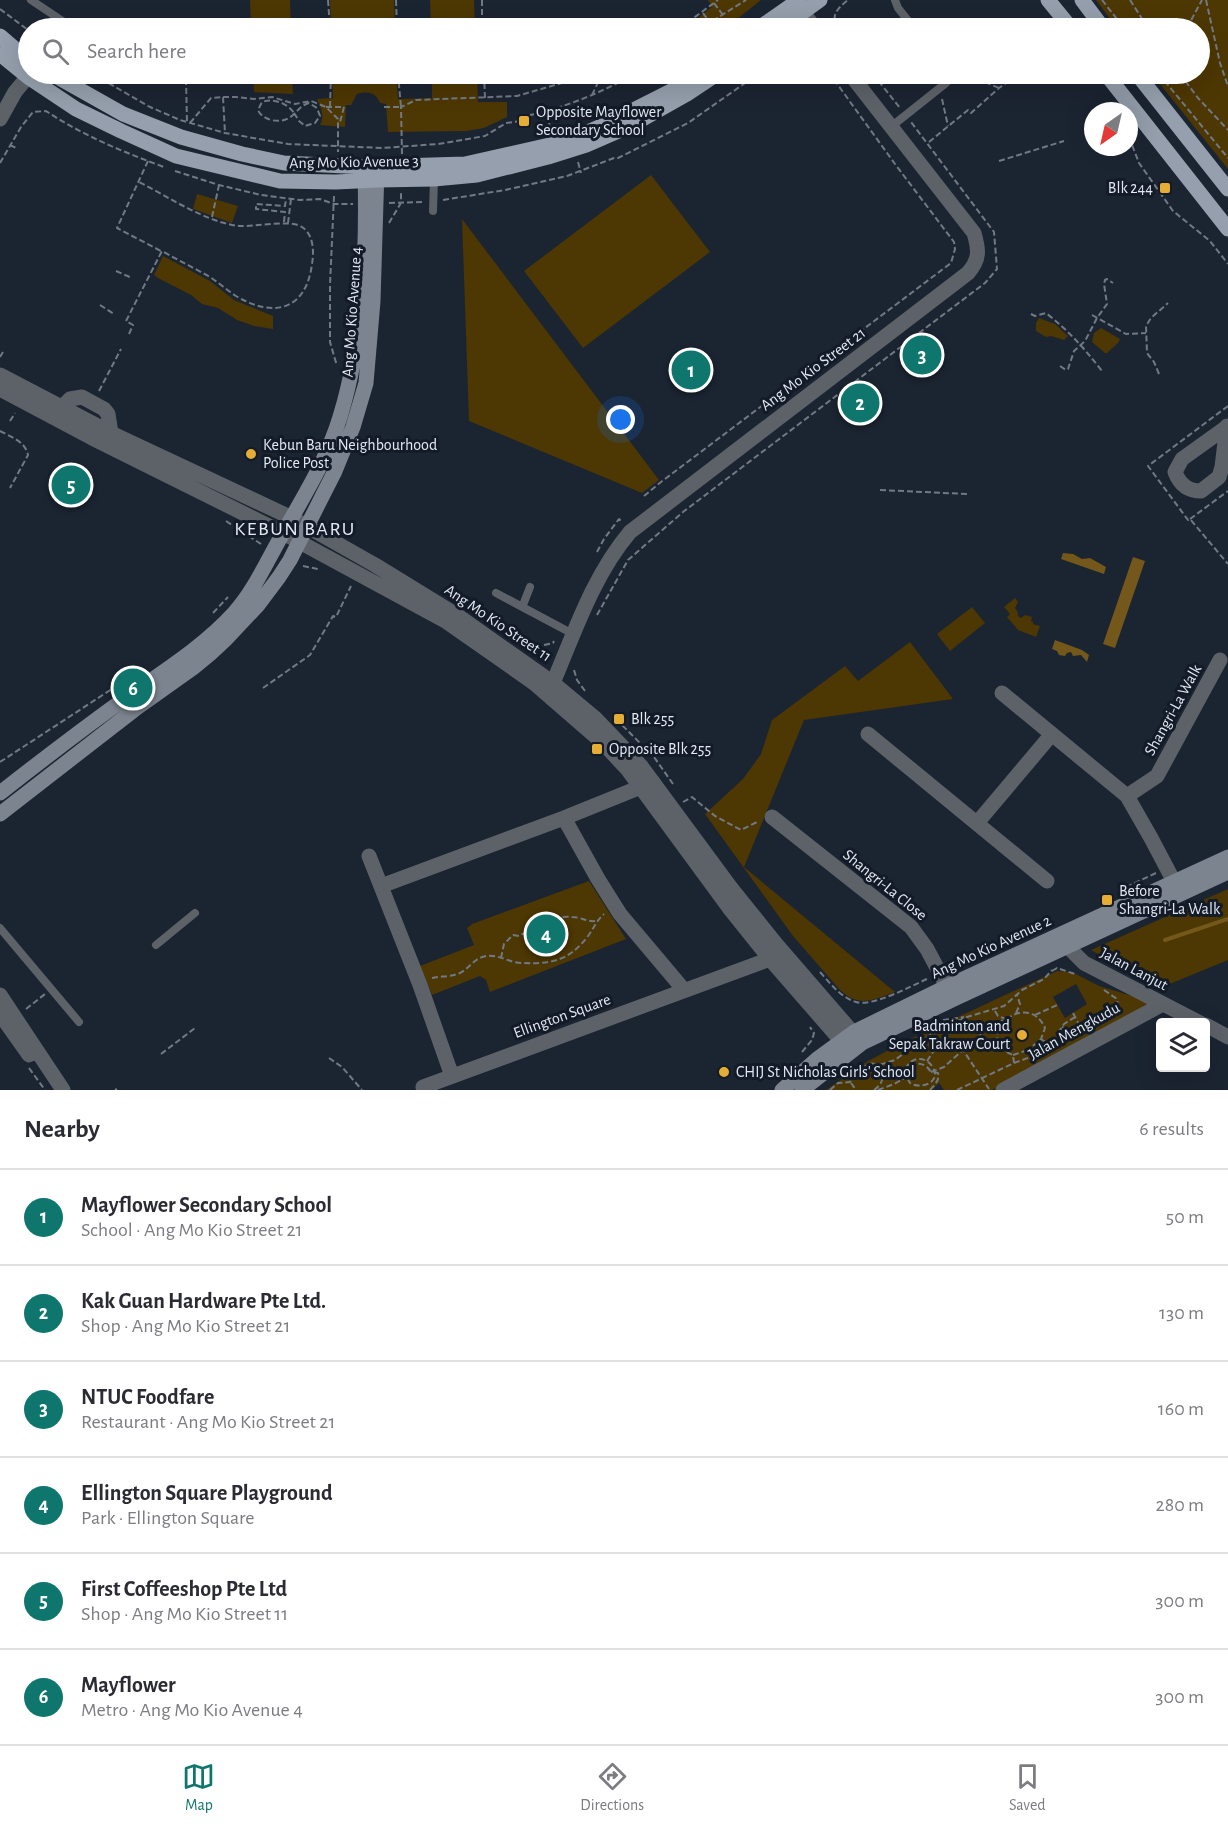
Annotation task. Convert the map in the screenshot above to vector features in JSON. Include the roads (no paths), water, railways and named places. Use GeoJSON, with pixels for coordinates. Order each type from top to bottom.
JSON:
{"type":"FeatureCollection","features":[{"type":"Feature","properties":{"kind":"main road"},"geometry":{"type":"LineString","coordinates":[[778,18],[801,6],[820,0]]}},
{"type":"Feature","properties":{"kind":"main road"},"geometry":{"type":"LineString","coordinates":[[1048,0],[1063,18]]}},
{"type":"Feature","properties":{"kind":"main road"},"geometry":{"type":"LineString","coordinates":[[1082,0],[1096,18]]}},
{"type":"Feature","properties":{"kind":"main road"},"geometry":{"type":"LineString","coordinates":[[790,18],[801,6]]}},
{"type":"Feature","properties":{"kind":"main road"},"geometry":{"type":"LineString","coordinates":[[0,36],[18,51]]}},
{"type":"Feature","properties":{"kind":"main road","name":"Ang Mo Kio Avenue 3"},"geometry":{"type":"LineString","coordinates":[[0,54],[18,68]]}},
{"type":"Feature","properties":{"kind":"main road","name":"Ang Mo Kio Avenue 3"},"geometry":{"type":"LineString","coordinates":[[40,84],[76,109],[176,156],[280,181],[336,182],[371,173],[465,164],[554,144],[608,123],[684,84]]}},
{"type":"Feature","properties":{"kind":"main road","name":"Ang Mo Kio Avenue 3"},"geometry":{"type":"LineString","coordinates":[[69,84],[123,114],[181,137],[284,163],[434,179],[477,175],[574,150],[632,125],[702,84]]}},
{"type":"Feature","properties":{"kind":"main road"},"geometry":{"type":"LineString","coordinates":[[1114,84],[1228,229]]}},
{"type":"Feature","properties":{"kind":"main road"},"geometry":{"type":"LineString","coordinates":[[1145,84],[1228,189]]}},
{"type":"Feature","properties":{"kind":"main road","name":"Ang Mo Kio Avenue 4"},"geometry":{"type":"LineString","coordinates":[[0,793],[62,744],[180,659],[220,626],[245,599],[317,473],[339,418],[351,370],[361,305],[366,203],[371,173]]}},
{"type":"Feature","properties":{"kind":"main road","name":"Ang Mo Kio Avenue 4"},"geometry":{"type":"LineString","coordinates":[[0,814],[134,710],[194,668],[258,605],[279,577],[335,471],[353,428],[366,383],[373,301],[371,173]]}},
{"type":"Feature","properties":{"kind":"main road","name":"Ang Mo Kio Avenue 2"},"geometry":{"type":"LineString","coordinates":[[782,1090],[817,1059],[951,993],[1177,888],[1228,857]]}},
{"type":"Feature","properties":{"kind":"main road","name":"Ang Mo Kio Avenue 2"},"geometry":{"type":"LineString","coordinates":[[1177,888],[1228,872]]}},
{"type":"Feature","properties":{"kind":"main road","name":"Ang Mo Kio Avenue 2"},"geometry":{"type":"LineString","coordinates":[[802,1090],[852,1042]]}},
{"type":"Feature","properties":{"kind":"street"},"geometry":{"type":"LineString","coordinates":[[0,119],[22,84]]}},
{"type":"Feature","properties":{"kind":"street","name":"Ang Mo Kio Street 21"},"geometry":{"type":"LineString","coordinates":[[550,689],[568,631],[614,551],[630,532],[950,287],[974,266],[979,251],[974,233],[858,84]]}},
{"type":"Feature","properties":{"kind":"street","name":"Ang Mo Kio Street 11"},"geometry":{"type":"LineString","coordinates":[[0,375],[111,433],[292,518],[375,564],[458,616],[550,689],[646,786],[731,888],[776,955],[852,1042]]}},
{"type":"Feature","properties":{"kind":"street","name":"Ang Mo Kio Street 11"},"geometry":{"type":"LineString","coordinates":[[0,389],[92,438],[283,533],[447,622],[511,666],[550,689]]}},
{"type":"Feature","properties":{"kind":"street"},"geometry":{"type":"LineString","coordinates":[[62,407],[70,399],[82,397],[104,409],[108,414],[111,433]]}},
{"type":"Feature","properties":{"kind":"street","name":"Shangri-La Walk"},"geometry":{"type":"LineString","coordinates":[[1127,796],[1157,776],[1220,660]]}},
{"type":"Feature","properties":{"kind":"street"},"geometry":{"type":"LineString","coordinates":[[1002,693],[1127,796],[1177,888]]}},
{"type":"Feature","properties":{"kind":"street"},"geometry":{"type":"LineString","coordinates":[[868,734],[1047,881]]}},
{"type":"Feature","properties":{"kind":"street"},"geometry":{"type":"LineString","coordinates":[[976,823],[1052,735]]}},
{"type":"Feature","properties":{"kind":"street"},"geometry":{"type":"LineString","coordinates":[[381,886],[646,786]]}},
{"type":"Feature","properties":{"kind":"street","name":"Shangri-La Close"},"geometry":{"type":"LineString","coordinates":[[772,817],[911,927],[927,949],[951,993]]}},
{"type":"Feature","properties":{"kind":"street"},"geometry":{"type":"LineString","coordinates":[[564,818],[615,905],[684,990]]}},
{"type":"Feature","properties":{"kind":"street"},"geometry":{"type":"LineString","coordinates":[[369,856],[420,985],[452,1076]]}},
{"type":"Feature","properties":{"kind":"street","name":"Jalan Lanjut"},"geometry":{"type":"LineString","coordinates":[[1065,940],[1084,963],[1190,1018]]}},
{"type":"Feature","properties":{"kind":"street","name":"Ellington Square"},"geometry":{"type":"LineString","coordinates":[[423,1087],[776,955]]}},
{"type":"Feature","properties":{"kind":"street"},"geometry":{"type":"LineString","coordinates":[[0,995],[63,1090]]}},
{"type":"Feature","properties":{"kind":"street","name":"Jalan Mengkudu"},"geometry":{"type":"LineString","coordinates":[[1003,1090],[1163,1004]]}},
{"type":"Feature","properties":{"kind":"street"},"geometry":{"type":"LineString","coordinates":[[0,1014],[53,1090]]}},
{"type":"Feature","properties":{"kind":"street"},"geometry":{"type":"LineString","coordinates":[[1210,1027],[1228,1037]]}},
{"type":"Feature","properties":{"kind":"lane"},"geometry":{"type":"LineString","coordinates":[[31,0],[56,18]]}},
{"type":"Feature","properties":{"kind":"lane"},"geometry":{"type":"LineString","coordinates":[[895,0],[897,8],[906,18]]}},
{"type":"Feature","properties":{"kind":"lane"},"geometry":{"type":"LineString","coordinates":[[892,126],[945,84]]}},
{"type":"Feature","properties":{"kind":"lane"},"geometry":{"type":"LineString","coordinates":[[433,211],[434,179]]}},
{"type":"Feature","properties":{"kind":"lane"},"geometry":{"type":"LineString","coordinates":[[522,605],[530,587]]}},
{"type":"Feature","properties":{"kind":"lane"},"geometry":{"type":"LineString","coordinates":[[496,593],[568,631]]}},
{"type":"Feature","properties":{"kind":"lane"},"geometry":{"type":"LineString","coordinates":[[156,945],[195,913]]}},
{"type":"Feature","properties":{"kind":"lane"},"geometry":{"type":"LineString","coordinates":[[0,928],[79,1023]]}},
{"type":"Feature","properties":{"kind":"waterway"},"geometry":{"type":"LineString","coordinates":[[1165,940],[1228,919]]}},
{"type":"Feature","properties":{"kind":"place","name":"Opposite Mayflower Secondary School"},"geometry":{"type":"Point","coordinates":[524,121]}},
{"type":"Feature","properties":{"kind":"place","name":"Blk 244"},"geometry":{"type":"Point","coordinates":[1165,188]}},
{"type":"Feature","properties":{"kind":"place","name":"NTUC Foodfare"},"geometry":{"type":"Point","coordinates":[922,355]}},
{"type":"Feature","properties":{"kind":"place","name":"Mayflower Secondary School"},"geometry":{"type":"Point","coordinates":[691,370]}},
{"type":"Feature","properties":{"kind":"place","name":"Kak Guan Hardware Pte Ltd."},"geometry":{"type":"Point","coordinates":[860,403]}},
{"type":"Feature","properties":{"kind":"place","name":"Kebun Baru Neighbourhood Police Post"},"geometry":{"type":"Point","coordinates":[251,454]}},
{"type":"Feature","properties":{"kind":"place","name":"First Coffeeshop Pte Ltd"},"geometry":{"type":"Point","coordinates":[71,485]}},
{"type":"Feature","properties":{"kind":"place","name":"Mayflower"},"geometry":{"type":"Point","coordinates":[133,688]}},
{"type":"Feature","properties":{"kind":"place","name":"Blk 255"},"geometry":{"type":"Point","coordinates":[619,719]}},
{"type":"Feature","properties":{"kind":"place","name":"Opposite Blk 255"},"geometry":{"type":"Point","coordinates":[597,749]}},
{"type":"Feature","properties":{"kind":"place","name":"Before Shangri-La Walk"},"geometry":{"type":"Point","coordinates":[1107,900]}},
{"type":"Feature","properties":{"kind":"place","name":"Ellington Square Playground"},"geometry":{"type":"Point","coordinates":[546,934]}},
{"type":"Feature","properties":{"kind":"place","name":"Badminton and Sepak Takraw Court"},"geometry":{"type":"Point","coordinates":[1022,1035]}},
{"type":"Feature","properties":{"kind":"place","name":"CHIJ St Nicholas Girls' School"},"geometry":{"type":"Point","coordinates":[724,1072]}},
{"type":"Feature","properties":{"kind":"district","name":"KEBUN BARU"},"geometry":{"type":"Point","coordinates":[295,529]}}]}
